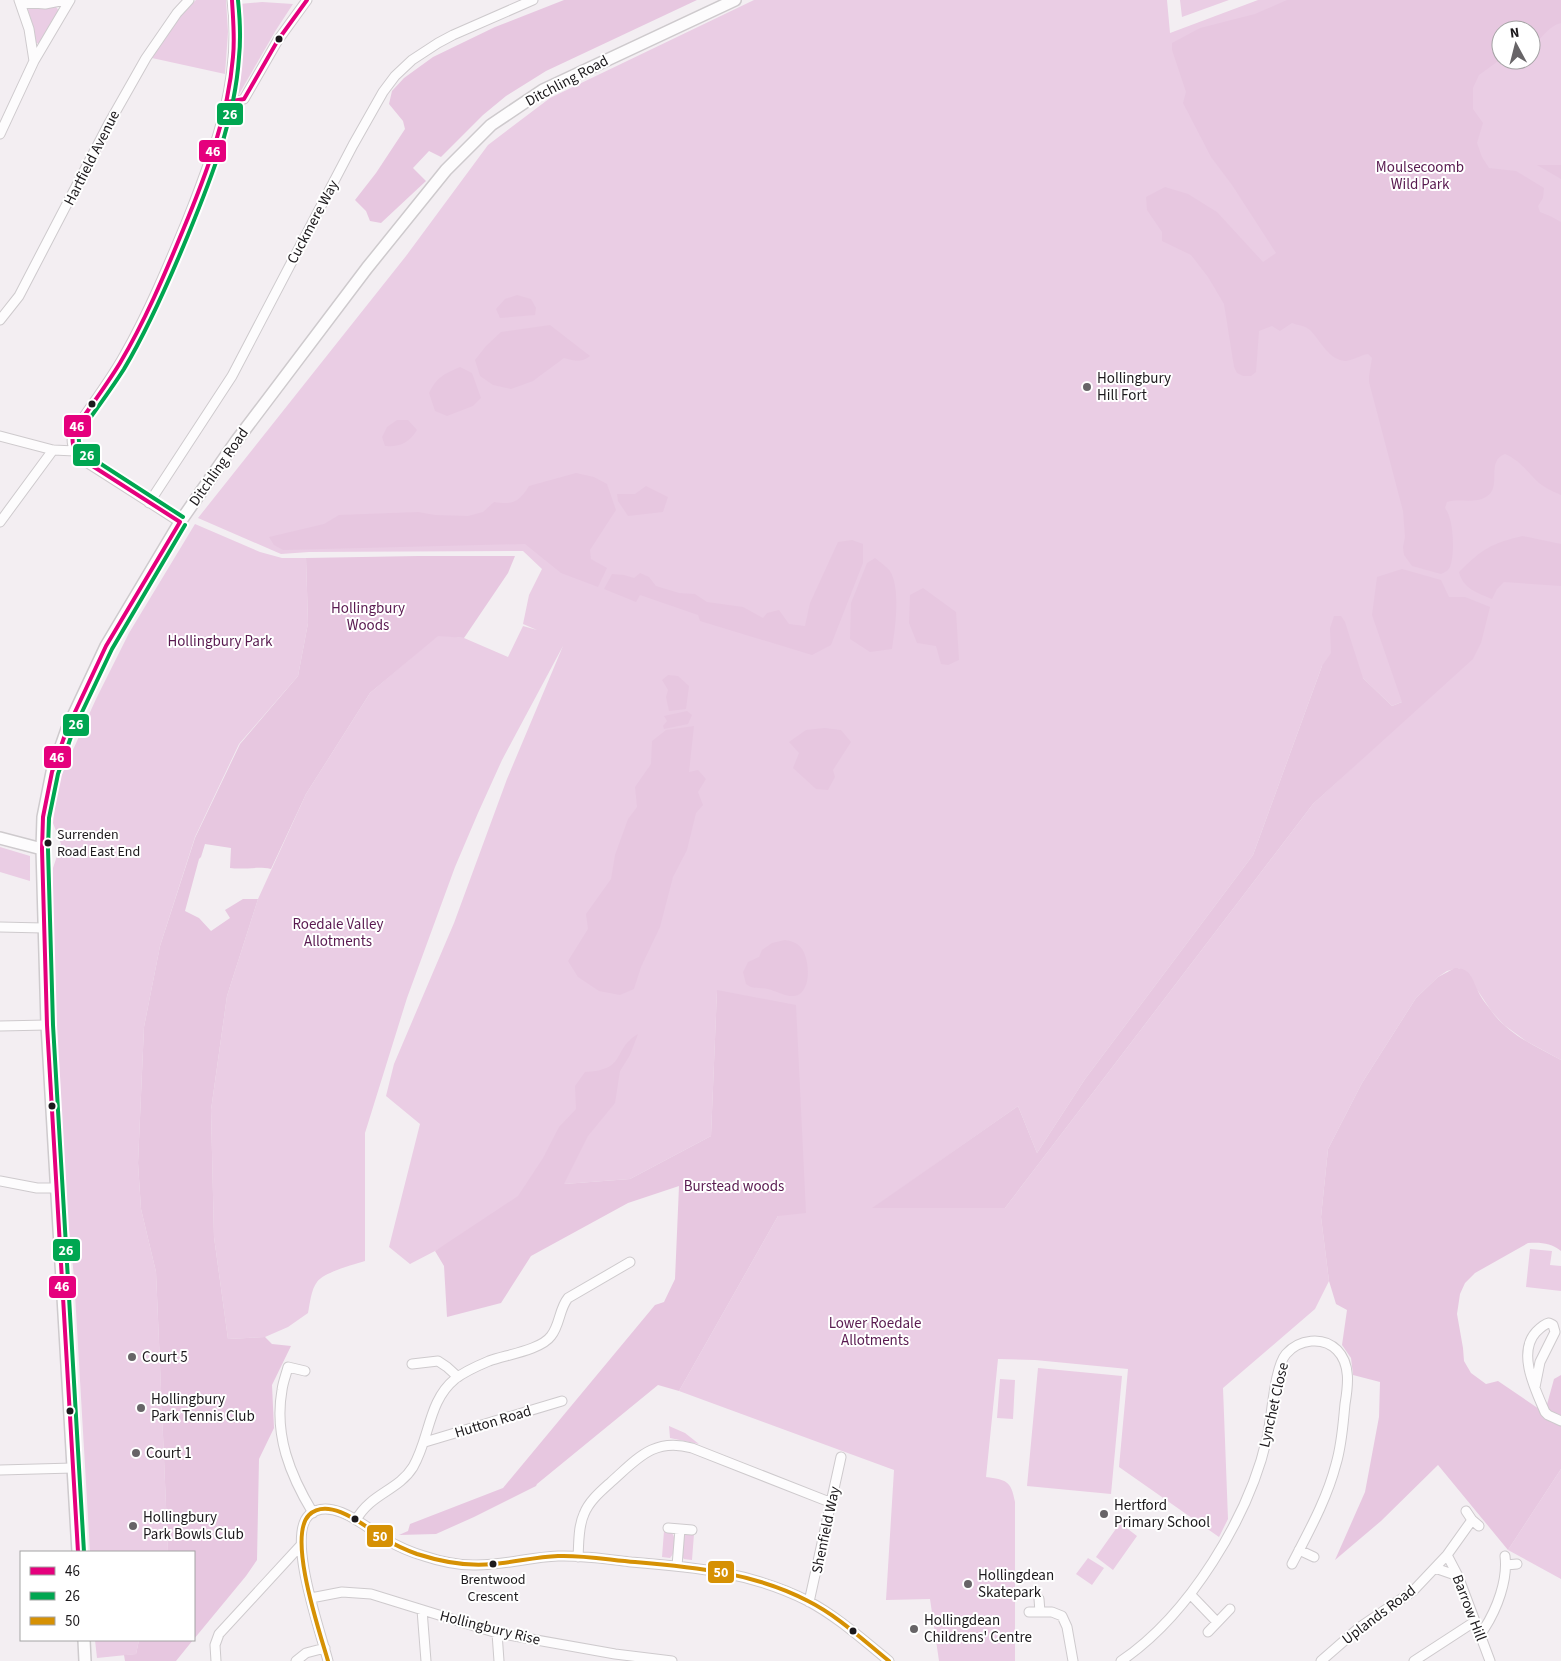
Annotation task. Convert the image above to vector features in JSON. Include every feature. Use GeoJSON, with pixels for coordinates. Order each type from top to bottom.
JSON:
{"type":"FeatureCollection","features":[{"type":"Feature","properties":{"kind":"street"},"geometry":{"type":"LineString","coordinates":[[34,61],[29,29],[19,1],[45,4],[67,0]]}},
{"type":"Feature","properties":{"kind":"street"},"geometry":{"type":"LineString","coordinates":[[0,134],[34,61],[67,0]]}},
{"type":"Feature","properties":{"kind":"street","name":"Hartfield Avenue"},"geometry":{"type":"LineString","coordinates":[[0,320],[19,296],[108,125],[146,58],[177,13],[189,0]]}},
{"type":"Feature","properties":{"kind":"street"},"geometry":{"type":"LineString","coordinates":[[180,522],[80,458],[71,441],[73,432],[124,356],[166,270],[197,195],[227,102],[233,58],[234,17],[232,0]]}},
{"type":"Feature","properties":{"kind":"street"},"geometry":{"type":"LineString","coordinates":[[227,102],[244,99],[278,40],[306,0]]}},
{"type":"Feature","properties":{"kind":"street","name":"Cuckmere Way"},"geometry":{"type":"LineString","coordinates":[[149,503],[232,376],[382,92],[412,60],[438,43],[452,35],[533,0]]}},
{"type":"Feature","properties":{"kind":"street","name":"Ditchling Road"},"geometry":{"type":"LineString","coordinates":[[78,1551],[46,1025],[43,928],[43,817],[52,772],[67,729],[106,646],[180,522],[237,440],[367,268],[446,170],[491,125],[543,90],[736,0]]}},
{"type":"Feature","properties":{"kind":"street"},"geometry":{"type":"LineString","coordinates":[[0,436],[53,450],[75,451]]}},
{"type":"Feature","properties":{"kind":"street"},"geometry":{"type":"LineString","coordinates":[[0,522],[53,450]]}},
{"type":"Feature","properties":{"kind":"street"},"geometry":{"type":"LineString","coordinates":[[0,838],[42,850]]}},
{"type":"Feature","properties":{"kind":"street"},"geometry":{"type":"LineString","coordinates":[[0,927],[43,928]]}},
{"type":"Feature","properties":{"kind":"street"},"geometry":{"type":"LineString","coordinates":[[0,1026],[46,1025]]}},
{"type":"Feature","properties":{"kind":"street"},"geometry":{"type":"LineString","coordinates":[[0,1181],[37,1188],[56,1188]]}},
{"type":"Feature","properties":{"kind":"street"},"geometry":{"type":"LineString","coordinates":[[356,1520],[371,1500],[403,1479],[412,1468],[425,1442],[435,1407],[448,1386],[458,1377],[488,1362],[543,1342],[551,1336],[568,1298],[630,1262]]}},
{"type":"Feature","properties":{"kind":"street"},"geometry":{"type":"LineString","coordinates":[[1535,1388],[1540,1362],[1555,1332],[1551,1324],[1546,1324],[1536,1332],[1530,1341],[1527,1360],[1535,1388],[1546,1414],[1561,1421]]}},
{"type":"Feature","properties":{"kind":"street","name":"Lynchet Close"},"geometry":{"type":"LineString","coordinates":[[1121,1661],[1147,1641],[1191,1595],[1235,1523],[1255,1479],[1267,1440],[1278,1375],[1283,1358],[1296,1346],[1306,1342],[1317,1341],[1329,1344],[1342,1356],[1346,1364],[1348,1381],[1337,1462],[1321,1507],[1292,1564]]}},
{"type":"Feature","properties":{"kind":"street"},"geometry":{"type":"LineString","coordinates":[[412,1364],[438,1361],[458,1377]]}},
{"type":"Feature","properties":{"kind":"street"},"geometry":{"type":"LineString","coordinates":[[305,1371],[288,1367],[282,1389],[280,1428],[284,1453],[289,1468],[313,1513]]}},
{"type":"Feature","properties":{"kind":"street","name":"Hutton Road"},"geometry":{"type":"LineString","coordinates":[[425,1442],[562,1401]]}},
{"type":"Feature","properties":{"kind":"street"},"geometry":{"type":"LineString","coordinates":[[578,1556],[581,1524],[589,1505],[636,1458],[647,1451],[662,1446],[680,1445],[692,1448],[832,1503]]}},
{"type":"Feature","properties":{"kind":"street","name":"Shenfield Way"},"geometry":{"type":"LineString","coordinates":[[810,1602],[841,1457]]}},
{"type":"Feature","properties":{"kind":"street"},"geometry":{"type":"LineString","coordinates":[[0,1470],[73,1468]]}},
{"type":"Feature","properties":{"kind":"street"},"geometry":{"type":"LineString","coordinates":[[328,1661],[302,1561],[301,1545],[301,1528],[307,1518],[321,1509],[333,1510],[356,1520],[383,1538],[409,1551],[456,1564],[483,1565],[534,1558],[578,1556],[714,1570],[754,1579],[810,1602],[854,1631],[889,1661]]}},
{"type":"Feature","properties":{"kind":"street","name":"Uplands Road"},"geometry":{"type":"LineString","coordinates":[[1321,1661],[1360,1627],[1413,1591],[1475,1523],[1466,1511]]}},
{"type":"Feature","properties":{"kind":"street"},"geometry":{"type":"LineString","coordinates":[[668,1528],[692,1530]]}},
{"type":"Feature","properties":{"kind":"street"},"geometry":{"type":"LineString","coordinates":[[677,1566],[680,1529]]}},
{"type":"Feature","properties":{"kind":"street"},"geometry":{"type":"LineString","coordinates":[[216,1661],[215,1645],[219,1634],[301,1545]]}},
{"type":"Feature","properties":{"kind":"street"},"geometry":{"type":"LineString","coordinates":[[1299,1550],[1314,1557]]}},
{"type":"Feature","properties":{"kind":"street","name":"Barrow Hill"},"geometry":{"type":"LineString","coordinates":[[1447,1554],[1458,1576],[1490,1660]]}},
{"type":"Feature","properties":{"kind":"street"},"geometry":{"type":"LineString","coordinates":[[1478,1631],[1484,1629],[1494,1612],[1506,1560],[1517,1564]]}},
{"type":"Feature","properties":{"kind":"street"},"geometry":{"type":"LineString","coordinates":[[1435,1568],[1458,1576]]}},
{"type":"Feature","properties":{"kind":"street","name":"Hollingbury Rise"},"geometry":{"type":"LineString","coordinates":[[311,1598],[332,1593],[353,1592],[371,1594],[497,1632],[616,1657],[672,1661]]}},
{"type":"Feature","properties":{"kind":"street"},"geometry":{"type":"LineString","coordinates":[[1191,1595],[1217,1622]]}},
{"type":"Feature","properties":{"kind":"street"},"geometry":{"type":"LineString","coordinates":[[1039,1599],[1040,1612]]}},
{"type":"Feature","properties":{"kind":"street"},"geometry":{"type":"LineString","coordinates":[[1208,1632],[1230,1609]]}},
{"type":"Feature","properties":{"kind":"street"},"geometry":{"type":"LineString","coordinates":[[422,1610],[426,1661]]}},
{"type":"Feature","properties":{"kind":"street"},"geometry":{"type":"LineString","coordinates":[[1028,1612],[1056,1612],[1064,1618],[1073,1661]]}},
{"type":"Feature","properties":{"kind":"street"},"geometry":{"type":"LineString","coordinates":[[1414,1661],[1474,1622]]}},
{"type":"Feature","properties":{"kind":"street"},"geometry":{"type":"LineString","coordinates":[[497,1632],[499,1661]]}},
{"type":"Feature","properties":{"kind":"street"},"geometry":{"type":"LineString","coordinates":[[84,1641],[85,1661]]}},
{"type":"Feature","properties":{"kind":"street"},"geometry":{"type":"LineString","coordinates":[[296,1661],[306,1654],[325,1648]]}},
{"type":"Feature","properties":{"kind":"green space"},"geometry":{"type":"Polygon","coordinates":[[[196,0],[226,0],[228,32],[225,74],[152,58],[182,13],[196,0]]]}},
{"type":"Feature","properties":{"kind":"green space"},"geometry":{"type":"Polygon","coordinates":[[[564,0],[697,0],[546,71],[506,96],[483,115],[441,157],[429,151],[413,168],[426,181],[381,223],[370,221],[366,211],[355,200],[376,173],[405,129],[403,121],[389,104],[392,91],[404,78],[433,57],[495,27],[564,0]]]}},
{"type":"Feature","properties":{"kind":"green space"},"geometry":{"type":"Polygon","coordinates":[[[754,0],[1167,0],[1170,33],[1258,0],[1561,0],[1561,1060],[1526,1041],[1504,1025],[1459,968],[1447,971],[1438,977],[1416,998],[1362,1083],[1328,1149],[1321,1217],[1329,1281],[1315,1309],[1223,1388],[1228,1519],[1219,1537],[1119,1467],[1128,1369],[1035,1360],[998,1359],[986,1477],[1006,1482],[1012,1489],[1015,1502],[1015,1661],[939,1661],[930,1599],[886,1600],[894,1470],[679,1391],[778,1216],[717,991],[711,1136],[630,1179],[564,1184],[410,1264],[389,1247],[420,1124],[386,1096],[394,1064],[454,923],[507,779],[563,646],[502,760],[478,813],[455,867],[407,998],[365,1133],[365,1261],[339,1269],[321,1278],[313,1289],[308,1313],[288,1327],[265,1337],[228,1339],[214,1237],[211,1110],[227,996],[258,899],[306,794],[370,693],[438,635],[464,638],[508,657],[523,626],[537,630],[523,624],[529,595],[542,569],[523,551],[309,552],[281,554],[198,518],[406,256],[488,145],[550,98],[754,0]],[[1322,666],[1253,855],[1085,1079],[1037,1153],[1018,1106],[873,1208],[1005,1208],[1313,804],[1415,710],[1402,702],[1392,706],[1363,678],[1322,666]]]}},
{"type":"Feature","properties":{"kind":"green space"},"geometry":{"type":"Polygon","coordinates":[[[1180,0],[1229,0],[1182,17],[1180,0]]]}},
{"type":"Feature","properties":{"kind":"green space","name":"Moulsecoomb Wild Park"},"geometry":{"type":"Polygon","coordinates":[[[1287,0],[1561,0],[1561,23],[1548,30],[1541,38],[1541,20],[1491,20],[1491,66],[1479,75],[1473,88],[1473,109],[1483,123],[1477,143],[1482,157],[1489,168],[1516,171],[1544,188],[1543,198],[1538,206],[1540,212],[1561,222],[1561,495],[1541,485],[1520,463],[1511,457],[1505,454],[1499,457],[1496,462],[1491,493],[1477,500],[1447,502],[1445,508],[1452,528],[1453,554],[1450,567],[1441,574],[1412,566],[1404,555],[1403,511],[1369,382],[1372,358],[1368,354],[1348,361],[1339,360],[1325,349],[1308,329],[1292,323],[1280,331],[1272,326],[1259,331],[1256,372],[1251,376],[1243,376],[1237,373],[1234,367],[1224,304],[1208,277],[1191,255],[1162,241],[1162,232],[1147,210],[1146,197],[1165,187],[1188,194],[1217,212],[1263,262],[1276,253],[1232,185],[1211,157],[1183,103],[1186,92],[1172,50],[1172,43],[1200,28],[1255,14],[1287,0]]]}},
{"type":"Feature","properties":{"kind":"green space"},"geometry":{"type":"Polygon","coordinates":[[[262,2],[293,4],[238,96],[235,93],[240,40],[239,4],[262,2]]]}},
{"type":"Feature","properties":{"kind":"green space"},"geometry":{"type":"Polygon","coordinates":[[[29,6],[42,8],[56,7],[59,11],[39,44],[34,42],[33,26],[28,10],[29,6]]]}},
{"type":"Feature","properties":{"kind":"green space"},"geometry":{"type":"Polygon","coordinates":[[[1537,165],[1561,165],[1561,179],[1537,165]]]}},
{"type":"Feature","properties":{"kind":"green space"},"geometry":{"type":"Polygon","coordinates":[[[517,295],[531,299],[536,308],[535,315],[500,318],[496,309],[505,299],[517,295]]]}},
{"type":"Feature","properties":{"kind":"green space"},"geometry":{"type":"Polygon","coordinates":[[[550,325],[590,356],[578,361],[564,358],[533,381],[511,389],[493,385],[480,376],[475,360],[501,332],[550,325]]]}},
{"type":"Feature","properties":{"kind":"green space"},"geometry":{"type":"Polygon","coordinates":[[[460,367],[472,373],[481,398],[473,406],[447,416],[435,411],[429,393],[435,383],[442,377],[460,367]]]}},
{"type":"Feature","properties":{"kind":"green space"},"geometry":{"type":"Polygon","coordinates":[[[397,420],[408,420],[417,430],[404,443],[395,446],[385,446],[382,437],[387,427],[397,420]]]}},
{"type":"Feature","properties":{"kind":"green space"},"geometry":{"type":"Polygon","coordinates":[[[576,473],[594,477],[607,484],[616,510],[590,550],[591,559],[607,568],[598,587],[561,573],[525,544],[283,550],[274,545],[269,537],[324,524],[339,515],[418,512],[435,515],[468,516],[483,512],[494,502],[506,503],[515,501],[522,496],[529,486],[576,473]]]}},
{"type":"Feature","properties":{"kind":"green space"},"geometry":{"type":"Polygon","coordinates":[[[646,486],[668,497],[663,512],[628,516],[618,501],[617,494],[635,494],[646,486]]]}},
{"type":"Feature","properties":{"kind":"green space","name":"Hollingbury Park"},"geometry":{"type":"Polygon","coordinates":[[[195,524],[260,552],[282,558],[306,558],[308,623],[298,676],[239,744],[195,837],[160,946],[144,1027],[138,1163],[141,1209],[156,1272],[168,1551],[90,1551],[74,1277],[58,1122],[53,985],[53,868],[61,844],[53,823],[58,783],[96,699],[129,633],[195,524]]]}},
{"type":"Feature","properties":{"kind":"green space"},"geometry":{"type":"Polygon","coordinates":[[[1523,536],[1561,544],[1561,586],[1504,582],[1497,589],[1492,599],[1472,590],[1464,583],[1459,572],[1481,552],[1495,544],[1523,536]]]}},
{"type":"Feature","properties":{"kind":"green space"},"geometry":{"type":"Polygon","coordinates":[[[852,540],[863,544],[863,563],[831,645],[812,655],[700,621],[698,615],[640,595],[636,602],[604,589],[612,574],[634,578],[640,573],[649,577],[656,586],[679,593],[695,594],[707,602],[743,607],[763,618],[767,613],[779,610],[789,624],[805,626],[810,603],[838,542],[852,540]]]}},
{"type":"Feature","properties":{"kind":"green space","name":"Hollingbury Woods"},"geometry":{"type":"Polygon","coordinates":[[[515,556],[508,573],[464,638],[438,636],[370,693],[306,794],[271,869],[230,868],[231,848],[205,844],[199,859],[185,911],[199,918],[211,931],[230,918],[225,910],[243,899],[258,899],[227,996],[211,1110],[214,1237],[228,1339],[265,1337],[272,1344],[291,1346],[272,1385],[274,1428],[259,1459],[257,1560],[195,1638],[195,1551],[168,1551],[156,1272],[141,1209],[138,1163],[144,1027],[160,946],[195,838],[240,744],[298,676],[308,623],[306,558],[515,556]]]}},
{"type":"Feature","properties":{"kind":"green space"},"geometry":{"type":"Polygon","coordinates":[[[875,558],[890,571],[895,588],[896,609],[892,649],[870,652],[850,639],[851,603],[867,563],[875,558]]]}},
{"type":"Feature","properties":{"kind":"green space"},"geometry":{"type":"Polygon","coordinates":[[[1402,569],[1441,580],[1449,597],[1465,597],[1490,607],[1481,643],[1473,659],[1313,804],[1005,1208],[872,1208],[1018,1106],[1037,1153],[1085,1079],[1253,855],[1322,666],[1331,653],[1330,628],[1334,616],[1341,616],[1345,622],[1363,678],[1392,706],[1402,702],[1372,615],[1377,577],[1402,569]]]}},
{"type":"Feature","properties":{"kind":"green space"},"geometry":{"type":"Polygon","coordinates":[[[923,588],[956,612],[959,660],[948,665],[941,664],[936,646],[917,643],[909,623],[910,595],[923,588]]]}},
{"type":"Feature","properties":{"kind":"green space"},"geometry":{"type":"Polygon","coordinates":[[[668,675],[678,676],[689,686],[686,709],[669,711],[666,697],[668,690],[662,680],[668,675]]]}},
{"type":"Feature","properties":{"kind":"green space"},"geometry":{"type":"Polygon","coordinates":[[[687,711],[692,715],[688,724],[664,729],[663,726],[667,721],[664,716],[687,711]]]}},
{"type":"Feature","properties":{"kind":"green space"},"geometry":{"type":"Polygon","coordinates":[[[694,726],[689,772],[698,770],[706,779],[698,792],[703,805],[696,813],[687,850],[673,877],[660,927],[641,967],[634,989],[620,995],[599,991],[578,977],[568,961],[588,929],[586,914],[611,879],[615,855],[628,819],[637,807],[635,787],[651,764],[652,741],[666,730],[694,726]]]}},
{"type":"Feature","properties":{"kind":"green space"},"geometry":{"type":"Polygon","coordinates":[[[825,728],[841,730],[851,742],[833,770],[835,777],[828,790],[816,789],[793,768],[799,753],[789,742],[806,730],[825,728]]]}},
{"type":"Feature","properties":{"kind":"green space"},"geometry":{"type":"Polygon","coordinates":[[[0,847],[30,856],[30,881],[0,872],[0,847]]]}},
{"type":"Feature","properties":{"kind":"green space"},"geometry":{"type":"Polygon","coordinates":[[[785,940],[797,944],[805,954],[807,961],[807,983],[800,994],[794,996],[784,995],[746,984],[743,972],[748,962],[759,957],[762,950],[772,943],[785,940]]]}},
{"type":"Feature","properties":{"kind":"green space"},"geometry":{"type":"Polygon","coordinates":[[[1455,968],[1460,968],[1470,974],[1478,992],[1505,1026],[1522,1039],[1561,1060],[1561,1251],[1546,1244],[1528,1243],[1475,1273],[1465,1283],[1460,1294],[1457,1314],[1464,1361],[1471,1373],[1486,1384],[1498,1381],[1542,1411],[1546,1408],[1554,1379],[1561,1375],[1561,1469],[1508,1550],[1438,1465],[1381,1521],[1335,1560],[1365,1492],[1379,1417],[1380,1382],[1353,1375],[1351,1358],[1342,1345],[1347,1310],[1336,1304],[1329,1281],[1321,1217],[1328,1149],[1362,1083],[1416,998],[1438,977],[1455,968]]]}},
{"type":"Feature","properties":{"kind":"green space","name":"Burstead woods"},"geometry":{"type":"Polygon","coordinates":[[[717,990],[796,1005],[806,1213],[778,1216],[679,1391],[658,1385],[536,1486],[436,1534],[399,1535],[408,1531],[410,1524],[503,1488],[655,1305],[664,1302],[675,1279],[679,1186],[628,1203],[531,1256],[501,1303],[447,1317],[444,1266],[435,1251],[518,1196],[543,1158],[559,1127],[576,1109],[575,1086],[585,1072],[599,1070],[614,1063],[624,1046],[638,1034],[630,1055],[620,1071],[615,1103],[588,1136],[564,1184],[630,1179],[711,1136],[717,990]]]}},
{"type":"Feature","properties":{"kind":"green space"},"geometry":{"type":"Polygon","coordinates":[[[1530,1249],[1552,1251],[1550,1265],[1561,1266],[1561,1291],[1526,1287],[1530,1249]]]}},
{"type":"Feature","properties":{"kind":"green space"},"geometry":{"type":"Polygon","coordinates":[[[1038,1368],[1122,1376],[1111,1494],[1027,1486],[1038,1368]]]}},
{"type":"Feature","properties":{"kind":"green space"},"geometry":{"type":"Polygon","coordinates":[[[1000,1379],[1015,1380],[1013,1419],[997,1418],[1000,1379]]]}},
{"type":"Feature","properties":{"kind":"green space"},"geometry":{"type":"Polygon","coordinates":[[[669,1426],[685,1433],[699,1444],[670,1438],[669,1426]]]}},
{"type":"Feature","properties":{"kind":"green space"},"geometry":{"type":"Polygon","coordinates":[[[1561,1469],[1561,1579],[1508,1550],[1561,1469]]]}},
{"type":"Feature","properties":{"kind":"green space"},"geometry":{"type":"Polygon","coordinates":[[[1120,1523],[1137,1536],[1113,1570],[1096,1557],[1120,1523]]]}},
{"type":"Feature","properties":{"kind":"green space"},"geometry":{"type":"Polygon","coordinates":[[[664,1531],[672,1533],[675,1539],[675,1549],[670,1558],[662,1557],[664,1531]]]}},
{"type":"Feature","properties":{"kind":"green space"},"geometry":{"type":"Polygon","coordinates":[[[694,1534],[692,1560],[682,1557],[684,1535],[694,1534]]]}},
{"type":"Feature","properties":{"kind":"green space"},"geometry":{"type":"Polygon","coordinates":[[[1088,1558],[1104,1568],[1092,1585],[1076,1574],[1088,1558]]]}},
{"type":"Feature","properties":{"kind":"green space"},"geometry":{"type":"Polygon","coordinates":[[[95,1641],[139,1641],[136,1654],[97,1658],[95,1641]]]}},
{"type":"Feature","properties":{"kind":"green space"},"geometry":{"type":"Polygon","coordinates":[[[139,1641],[192,1641],[176,1661],[125,1661],[124,1655],[136,1654],[139,1641]]]}},
{"type":"Feature","properties":{"kind":"transit line","name":"46"},"geometry":{"type":"LineString","coordinates":[[180,522],[80,458],[74,447],[73,437],[75,429],[120,363],[146,315],[208,167],[221,124],[230,79],[234,43],[232,0]]}},
{"type":"Feature","properties":{"kind":"transit line","name":"26"},"geometry":{"type":"LineString","coordinates":[[183,517],[84,453],[80,446],[79,438],[80,432],[124,369],[150,320],[197,214],[221,148],[237,80],[240,43],[238,0]]}},
{"type":"Feature","properties":{"kind":"transit line","name":"46"},"geometry":{"type":"LineString","coordinates":[[227,102],[244,99],[278,40],[307,0]]}},
{"type":"Feature","properties":{"kind":"transit line","name":"46"},"geometry":{"type":"LineString","coordinates":[[78,1551],[47,1025],[42,849],[43,817],[52,772],[67,729],[106,646],[180,522]]}},
{"type":"Feature","properties":{"kind":"transit line","name":"26"},"geometry":{"type":"LineString","coordinates":[[84,1551],[53,1025],[48,849],[49,818],[58,774],[73,731],[112,649],[185,525]]}},
{"type":"Feature","properties":{"kind":"transit line","name":"50"},"geometry":{"type":"LineString","coordinates":[[328,1661],[307,1586],[302,1543],[303,1526],[309,1515],[318,1510],[327,1509],[338,1511],[348,1516],[405,1549],[426,1557],[454,1563],[483,1565],[550,1557],[577,1556],[679,1566],[746,1578],[788,1591],[819,1607],[850,1629],[889,1661]]}},
{"type":"Feature","properties":{"kind":"place","name":"Hollingbury Hill Fort"},"geometry":{"type":"Point","coordinates":[1087,387]}},
{"type":"Feature","properties":{"kind":"place","name":"Surrenden Road East End"},"geometry":{"type":"Point","coordinates":[48,843]}},
{"type":"Feature","properties":{"kind":"place","name":"Court 5"},"geometry":{"type":"Point","coordinates":[132,1357]}},
{"type":"Feature","properties":{"kind":"place","name":"Hollingbury Park Tennis Club"},"geometry":{"type":"Point","coordinates":[141,1408]}},
{"type":"Feature","properties":{"kind":"place","name":"Court 1"},"geometry":{"type":"Point","coordinates":[136,1453]}},
{"type":"Feature","properties":{"kind":"place","name":"Hertford Primary School"},"geometry":{"type":"Point","coordinates":[1104,1514]}},
{"type":"Feature","properties":{"kind":"place","name":"Hollingbury Park Bowls Club"},"geometry":{"type":"Point","coordinates":[133,1526]}},
{"type":"Feature","properties":{"kind":"place","name":"Brentwood Crescent"},"geometry":{"type":"Point","coordinates":[493,1564]}},
{"type":"Feature","properties":{"kind":"place","name":"Hollingdean Skatepark"},"geometry":{"type":"Point","coordinates":[968,1584]}},
{"type":"Feature","properties":{"kind":"place","name":"Hollingdean Childrens' Centre"},"geometry":{"type":"Point","coordinates":[914,1629]}},
{"type":"Feature","properties":{"kind":"park label","name":"Roedale Valley Allotments"},"geometry":{"type":"Point","coordinates":[338,932]}},
{"type":"Feature","properties":{"kind":"park label","name":"Lower Roedale Allotments"},"geometry":{"type":"Point","coordinates":[875,1332]}}]}
